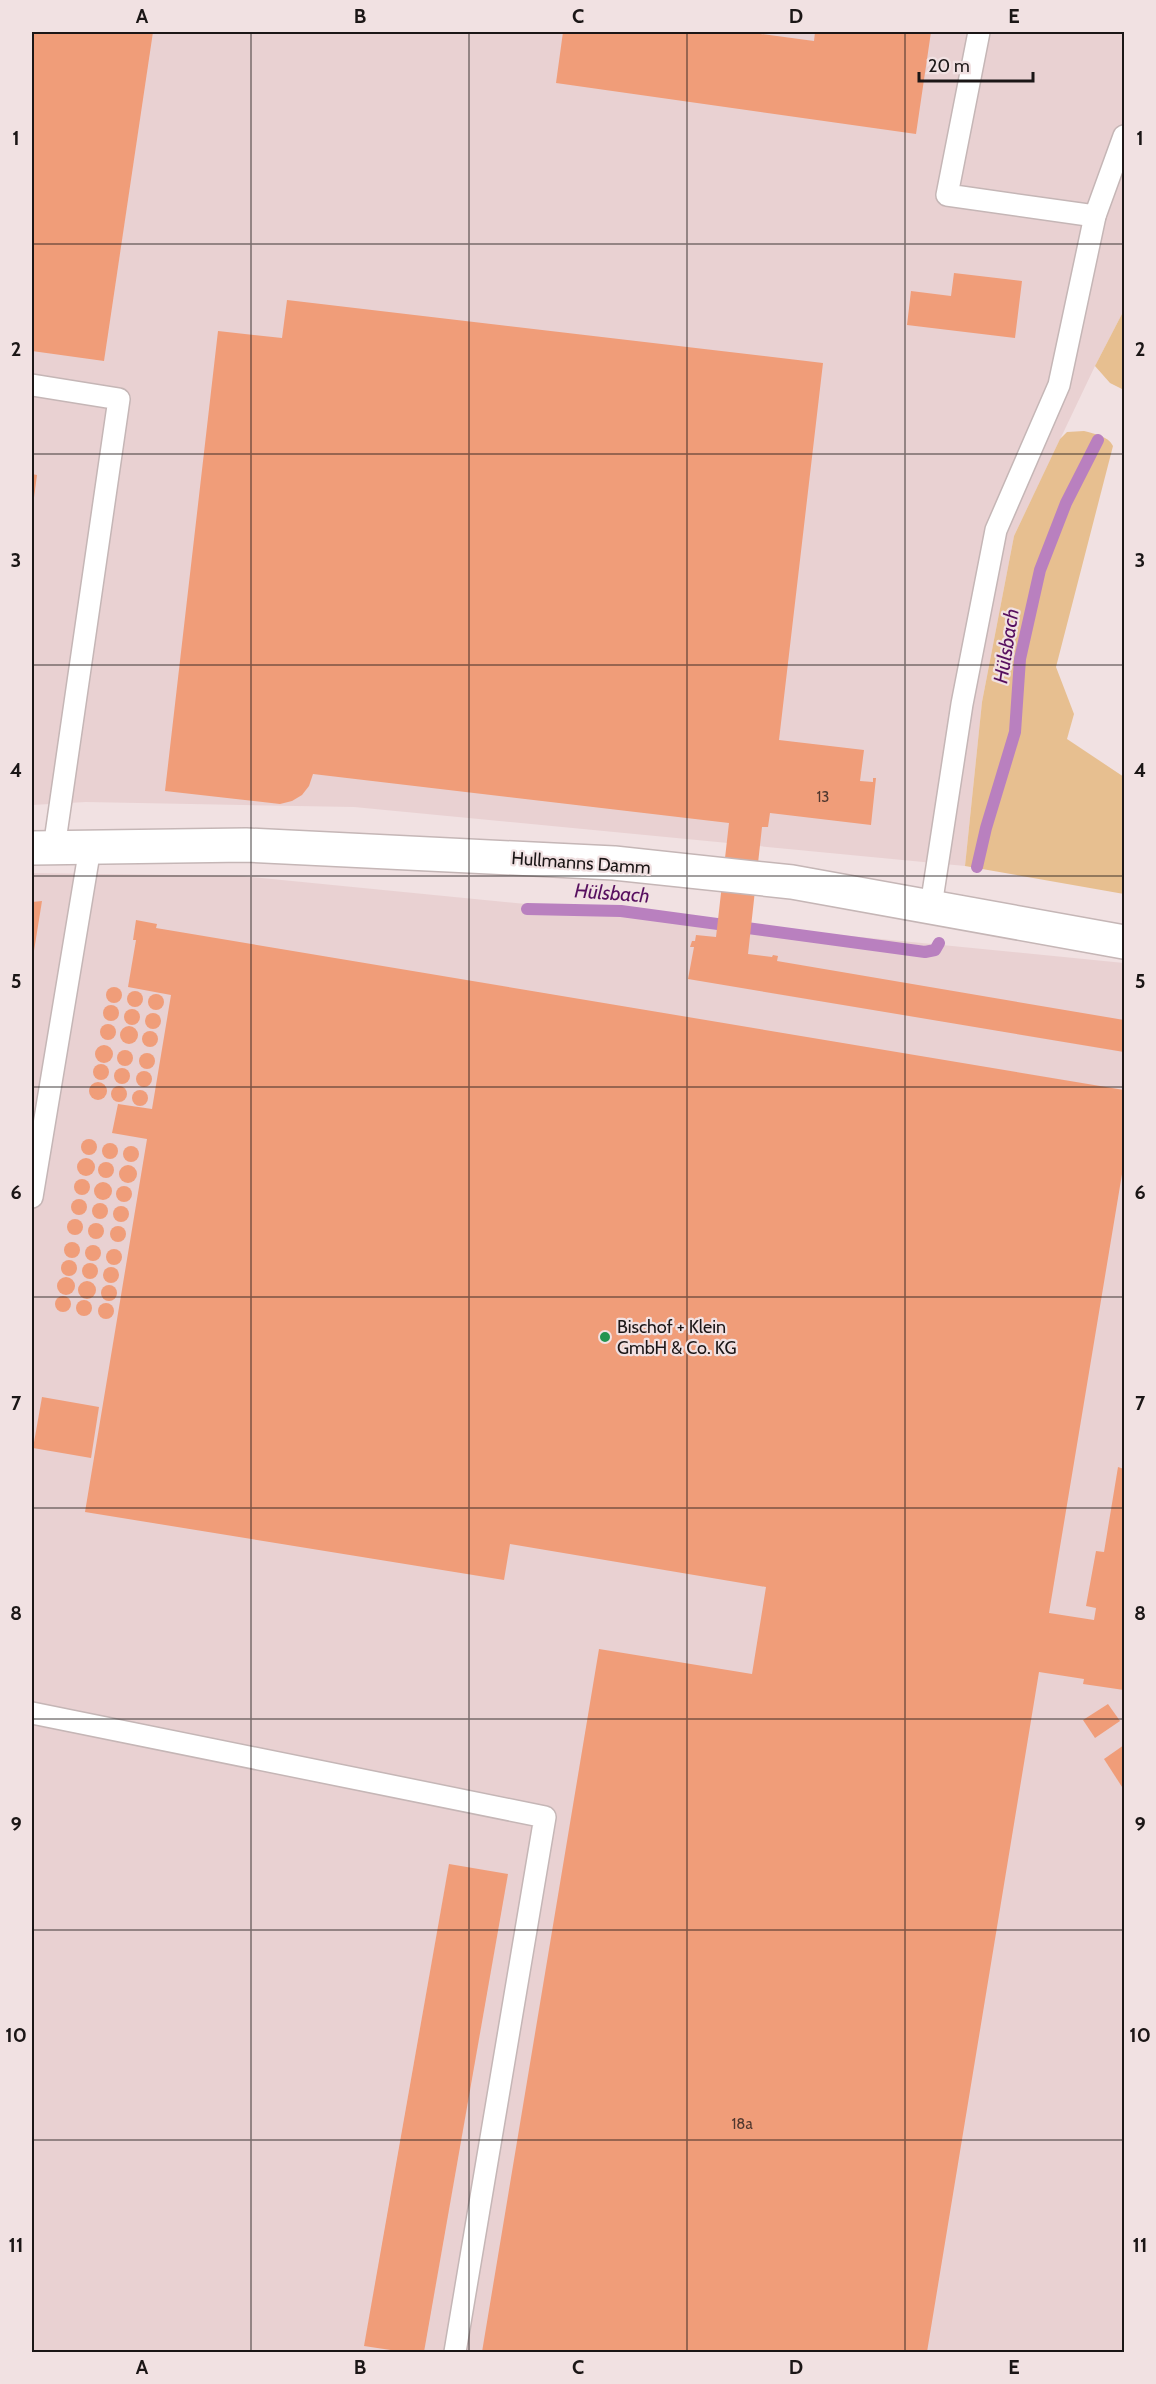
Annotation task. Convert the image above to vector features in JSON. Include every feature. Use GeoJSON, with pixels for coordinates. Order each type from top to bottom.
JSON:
{"type":"FeatureCollection","features":[{"type":"Feature","properties":{"kind":"street","name":"Hullmanns Damm"},"geometry":{"type":"LineString","coordinates":[[43,848],[246,844],[614,863],[792,882],[1125,942]]}},
{"type":"Feature","properties":{"kind":"lane"},"geometry":{"type":"LineString","coordinates":[[979,32],[947,195],[1095,216]]}},
{"type":"Feature","properties":{"kind":"lane"},"geometry":{"type":"LineString","coordinates":[[931,906],[962,704],[996,530],[1059,385],[1095,216],[1125,136]]}},
{"type":"Feature","properties":{"kind":"lane"},"geometry":{"type":"LineString","coordinates":[[32,386],[119,399],[43,848]]}},
{"type":"Feature","properties":{"kind":"lane"},"geometry":{"type":"LineString","coordinates":[[32,1197],[90,848]]}},
{"type":"Feature","properties":{"kind":"lane"},"geometry":{"type":"LineString","coordinates":[[32,1713],[545,1817],[455,2352]]}},
{"type":"Feature","properties":{"kind":"shaded area"},"geometry":{"type":"Polygon","coordinates":[[[32,32],[1124,32],[1124,310],[1014,536],[982,702],[965,866],[354,807],[86,802],[32,805],[32,32]]]}},
{"type":"Feature","properties":{"kind":"shaded area"},"geometry":{"type":"Polygon","coordinates":[[[1124,310],[1124,390],[1110,383],[1095,366],[1124,310]]]}},
{"type":"Feature","properties":{"kind":"shaded area"},"geometry":{"type":"Polygon","coordinates":[[[1084,431],[1105,438],[1113,446],[1056,667],[1074,714],[1067,739],[1124,777],[1124,894],[965,866],[982,702],[1014,536],[1060,439],[1067,432],[1084,431]]]}},
{"type":"Feature","properties":{"kind":"shaded area"},"geometry":{"type":"Polygon","coordinates":[[[32,873],[241,876],[1124,963],[1124,2352],[32,2352],[32,873]]]}},
{"type":"Feature","properties":{"kind":"building"},"geometry":{"type":"Polygon","coordinates":[[[32,32],[153,32],[104,361],[32,351],[32,32]]]}},
{"type":"Feature","properties":{"kind":"building"},"geometry":{"type":"Polygon","coordinates":[[[563,32],[746,32],[814,41],[815,32],[931,32],[916,134],[556,83],[563,32]]]}},
{"type":"Feature","properties":{"kind":"building"},"geometry":{"type":"Polygon","coordinates":[[[954,273],[1022,281],[1015,338],[907,325],[911,291],[951,296],[954,273]]]}},
{"type":"Feature","properties":{"kind":"building"},"geometry":{"type":"Polygon","coordinates":[[[287,300],[823,363],[779,740],[864,750],[860,781],[873,782],[873,778],[876,778],[871,825],[770,813],[768,827],[762,827],[748,954],[772,957],[773,955],[778,956],[777,961],[1124,1020],[1124,1052],[688,979],[694,947],[690,947],[696,935],[716,937],[729,823],[313,774],[309,786],[302,795],[280,804],[165,791],[218,331],[282,338],[287,300]]]}},
{"type":"Feature","properties":{"kind":"building"},"geometry":{"type":"Polygon","coordinates":[[[32,474],[37,475],[33,505],[32,505],[32,474]]]}},
{"type":"Feature","properties":{"kind":"building"},"geometry":{"type":"Polygon","coordinates":[[[42,901],[33,957],[32,957],[32,902],[42,901]]]}},
{"type":"Feature","properties":{"kind":"building","name":"Bischof + Klein GmbH & Co. KG"},"geometry":{"type":"Polygon","coordinates":[[[136,920],[157,924],[156,928],[1124,1090],[1124,1162],[1049,1613],[1094,1620],[1096,1608],[1086,1606],[1096,1551],[1104,1552],[1118,1467],[1124,1469],[1124,1690],[1083,1684],[1084,1679],[1039,1672],[927,2352],[482,2352],[599,1649],[752,1674],[766,1587],[510,1544],[504,1580],[85,1512],[147,1139],[112,1133],[118,1104],[152,1109],[171,995],[128,987],[136,940],[133,940],[136,920]]]}},
{"type":"Feature","properties":{"kind":"building"},"geometry":{"type":"Polygon","coordinates":[[[111,987],[117,987],[122,995],[120,1001],[111,1003],[106,998],[106,992],[111,987]]]}},
{"type":"Feature","properties":{"kind":"building"},"geometry":{"type":"Polygon","coordinates":[[[132,991],[138,991],[143,999],[141,1005],[132,1007],[127,1002],[127,996],[132,991]]]}},
{"type":"Feature","properties":{"kind":"building"},"geometry":{"type":"Polygon","coordinates":[[[153,994],[159,994],[164,1002],[162,1008],[153,1010],[148,1005],[148,999],[153,994]]]}},
{"type":"Feature","properties":{"kind":"building"},"geometry":{"type":"Polygon","coordinates":[[[108,1005],[114,1005],[119,1013],[117,1019],[108,1021],[103,1016],[103,1010],[108,1005]]]}},
{"type":"Feature","properties":{"kind":"building"},"geometry":{"type":"Polygon","coordinates":[[[129,1009],[135,1009],[140,1017],[138,1023],[129,1025],[124,1020],[124,1014],[129,1009]]]}},
{"type":"Feature","properties":{"kind":"building"},"geometry":{"type":"Polygon","coordinates":[[[150,1013],[156,1013],[161,1021],[159,1027],[150,1029],[145,1024],[145,1018],[150,1013]]]}},
{"type":"Feature","properties":{"kind":"building"},"geometry":{"type":"Polygon","coordinates":[[[105,1024],[111,1024],[116,1032],[114,1038],[105,1040],[100,1035],[100,1029],[105,1024]]]}},
{"type":"Feature","properties":{"kind":"building"},"geometry":{"type":"Polygon","coordinates":[[[129,1026],[135,1029],[138,1035],[135,1041],[129,1044],[123,1041],[120,1035],[123,1029],[129,1026]]]}},
{"type":"Feature","properties":{"kind":"building"},"geometry":{"type":"Polygon","coordinates":[[[147,1031],[153,1031],[158,1039],[156,1045],[147,1047],[142,1042],[142,1036],[147,1031]]]}},
{"type":"Feature","properties":{"kind":"building"},"geometry":{"type":"Polygon","coordinates":[[[104,1045],[110,1048],[113,1054],[110,1060],[104,1063],[98,1060],[95,1054],[98,1048],[104,1045]]]}},
{"type":"Feature","properties":{"kind":"building"},"geometry":{"type":"Polygon","coordinates":[[[122,1050],[128,1050],[133,1058],[131,1064],[122,1066],[117,1061],[117,1055],[122,1050]]]}},
{"type":"Feature","properties":{"kind":"building"},"geometry":{"type":"Polygon","coordinates":[[[144,1053],[150,1053],[155,1061],[153,1067],[144,1069],[139,1064],[139,1058],[144,1053]]]}},
{"type":"Feature","properties":{"kind":"building"},"geometry":{"type":"Polygon","coordinates":[[[98,1064],[104,1064],[109,1072],[107,1078],[98,1080],[93,1075],[93,1069],[98,1064]]]}},
{"type":"Feature","properties":{"kind":"building"},"geometry":{"type":"Polygon","coordinates":[[[119,1068],[125,1068],[130,1076],[128,1082],[119,1084],[114,1079],[114,1073],[119,1068]]]}},
{"type":"Feature","properties":{"kind":"building"},"geometry":{"type":"Polygon","coordinates":[[[141,1071],[147,1071],[152,1079],[150,1085],[141,1087],[136,1082],[136,1076],[141,1071]]]}},
{"type":"Feature","properties":{"kind":"building"},"geometry":{"type":"Polygon","coordinates":[[[98,1082],[104,1085],[107,1091],[104,1097],[98,1100],[92,1097],[89,1091],[92,1085],[98,1082]]]}},
{"type":"Feature","properties":{"kind":"building"},"geometry":{"type":"Polygon","coordinates":[[[116,1086],[122,1086],[127,1094],[125,1100],[116,1102],[111,1097],[111,1091],[116,1086]]]}},
{"type":"Feature","properties":{"kind":"building"},"geometry":{"type":"Polygon","coordinates":[[[137,1090],[143,1090],[148,1098],[146,1104],[137,1106],[132,1101],[132,1095],[137,1090]]]}},
{"type":"Feature","properties":{"kind":"building"},"geometry":{"type":"Polygon","coordinates":[[[86,1139],[92,1139],[97,1147],[95,1153],[86,1155],[81,1150],[81,1144],[86,1139]]]}},
{"type":"Feature","properties":{"kind":"building"},"geometry":{"type":"Polygon","coordinates":[[[107,1143],[113,1143],[118,1151],[116,1157],[107,1159],[102,1154],[102,1148],[107,1143]]]}},
{"type":"Feature","properties":{"kind":"building"},"geometry":{"type":"Polygon","coordinates":[[[128,1146],[134,1146],[139,1154],[137,1160],[128,1162],[123,1157],[123,1151],[128,1146]]]}},
{"type":"Feature","properties":{"kind":"building"},"geometry":{"type":"Polygon","coordinates":[[[86,1158],[92,1161],[95,1167],[92,1173],[86,1176],[80,1173],[77,1167],[80,1161],[86,1158]]]}},
{"type":"Feature","properties":{"kind":"building"},"geometry":{"type":"Polygon","coordinates":[[[103,1162],[109,1162],[114,1170],[112,1176],[103,1178],[98,1173],[98,1167],[103,1162]]]}},
{"type":"Feature","properties":{"kind":"building"},"geometry":{"type":"Polygon","coordinates":[[[128,1165],[134,1168],[137,1174],[134,1180],[128,1183],[122,1180],[119,1174],[122,1168],[128,1165]]]}},
{"type":"Feature","properties":{"kind":"building"},"geometry":{"type":"Polygon","coordinates":[[[79,1179],[85,1179],[90,1187],[88,1193],[79,1195],[74,1190],[74,1184],[79,1179]]]}},
{"type":"Feature","properties":{"kind":"building"},"geometry":{"type":"Polygon","coordinates":[[[103,1182],[109,1185],[112,1191],[109,1197],[103,1200],[97,1197],[94,1191],[97,1185],[103,1182]]]}},
{"type":"Feature","properties":{"kind":"building"},"geometry":{"type":"Polygon","coordinates":[[[121,1186],[127,1186],[132,1194],[130,1200],[121,1202],[116,1197],[116,1191],[121,1186]]]}},
{"type":"Feature","properties":{"kind":"building"},"geometry":{"type":"Polygon","coordinates":[[[76,1199],[82,1199],[87,1207],[85,1213],[76,1215],[71,1210],[71,1204],[76,1199]]]}},
{"type":"Feature","properties":{"kind":"building"},"geometry":{"type":"Polygon","coordinates":[[[97,1203],[103,1203],[108,1211],[106,1217],[97,1219],[92,1214],[92,1208],[97,1203]]]}},
{"type":"Feature","properties":{"kind":"building"},"geometry":{"type":"Polygon","coordinates":[[[118,1206],[124,1206],[129,1214],[127,1220],[118,1222],[113,1217],[113,1211],[118,1206]]]}},
{"type":"Feature","properties":{"kind":"building"},"geometry":{"type":"Polygon","coordinates":[[[72,1219],[78,1219],[83,1227],[81,1233],[72,1235],[67,1230],[67,1224],[72,1219]]]}},
{"type":"Feature","properties":{"kind":"building"},"geometry":{"type":"Polygon","coordinates":[[[93,1223],[99,1223],[104,1231],[102,1237],[93,1239],[88,1234],[88,1228],[93,1223]]]}},
{"type":"Feature","properties":{"kind":"building"},"geometry":{"type":"Polygon","coordinates":[[[115,1226],[121,1226],[126,1234],[124,1240],[115,1242],[110,1237],[110,1231],[115,1226]]]}},
{"type":"Feature","properties":{"kind":"building"},"geometry":{"type":"Polygon","coordinates":[[[69,1242],[75,1242],[80,1250],[78,1256],[69,1258],[64,1253],[64,1247],[69,1242]]]}},
{"type":"Feature","properties":{"kind":"building"},"geometry":{"type":"Polygon","coordinates":[[[90,1245],[96,1245],[101,1253],[99,1259],[90,1261],[85,1256],[85,1250],[90,1245]]]}},
{"type":"Feature","properties":{"kind":"building"},"geometry":{"type":"Polygon","coordinates":[[[111,1249],[117,1249],[122,1257],[120,1263],[111,1265],[106,1260],[106,1254],[111,1249]]]}},
{"type":"Feature","properties":{"kind":"building"},"geometry":{"type":"Polygon","coordinates":[[[66,1260],[72,1260],[77,1268],[75,1274],[66,1276],[61,1271],[61,1265],[66,1260]]]}},
{"type":"Feature","properties":{"kind":"building"},"geometry":{"type":"Polygon","coordinates":[[[87,1263],[93,1263],[98,1271],[96,1277],[87,1279],[82,1274],[82,1268],[87,1263]]]}},
{"type":"Feature","properties":{"kind":"building"},"geometry":{"type":"Polygon","coordinates":[[[108,1267],[114,1267],[119,1275],[117,1281],[108,1283],[103,1278],[103,1272],[108,1267]]]}},
{"type":"Feature","properties":{"kind":"building"},"geometry":{"type":"Polygon","coordinates":[[[66,1277],[72,1280],[75,1286],[72,1292],[66,1295],[60,1292],[57,1286],[60,1280],[66,1277]]]}},
{"type":"Feature","properties":{"kind":"building"},"geometry":{"type":"Polygon","coordinates":[[[87,1281],[93,1284],[96,1290],[93,1296],[87,1299],[81,1296],[78,1290],[81,1284],[87,1281]]]}},
{"type":"Feature","properties":{"kind":"building"},"geometry":{"type":"Polygon","coordinates":[[[106,1285],[112,1285],[117,1293],[115,1299],[106,1301],[101,1296],[101,1290],[106,1285]]]}},
{"type":"Feature","properties":{"kind":"building"},"geometry":{"type":"Polygon","coordinates":[[[60,1296],[66,1296],[71,1304],[69,1310],[60,1312],[55,1307],[55,1301],[60,1296]]]}},
{"type":"Feature","properties":{"kind":"building"},"geometry":{"type":"Polygon","coordinates":[[[81,1300],[87,1300],[92,1308],[90,1314],[81,1316],[76,1311],[76,1305],[81,1300]]]}},
{"type":"Feature","properties":{"kind":"building"},"geometry":{"type":"Polygon","coordinates":[[[103,1303],[109,1303],[114,1311],[112,1317],[103,1319],[98,1314],[98,1308],[103,1303]]]}},
{"type":"Feature","properties":{"kind":"building"},"geometry":{"type":"Polygon","coordinates":[[[42,1397],[99,1407],[91,1458],[33,1448],[42,1397]]]}},
{"type":"Feature","properties":{"kind":"building"},"geometry":{"type":"Polygon","coordinates":[[[1108,1704],[1120,1721],[1095,1738],[1083,1720],[1108,1704]]]}},
{"type":"Feature","properties":{"kind":"building"},"geometry":{"type":"Polygon","coordinates":[[[1124,1745],[1124,1790],[1104,1759],[1124,1745]]]}},
{"type":"Feature","properties":{"kind":"building"},"geometry":{"type":"Polygon","coordinates":[[[449,1864],[508,1874],[424,2352],[404,2352],[364,2346],[449,1864]]]}},
{"type":"Feature","properties":{"kind":"waterway","name":"Hülsbach"},"geometry":{"type":"LineString","coordinates":[[977,867],[986,828],[1015,732],[1020,659],[1040,570],[1066,503],[1098,440]]}},
{"type":"Feature","properties":{"kind":"waterway","name":"Hülsbach"},"geometry":{"type":"LineString","coordinates":[[527,909],[621,911],[925,952],[935,950],[939,943]]}},
{"type":"Feature","properties":{"kind":"place","name":"Bischof + Klein GmbH & Co. KG"},"geometry":{"type":"Point","coordinates":[605,1337]}}]}
